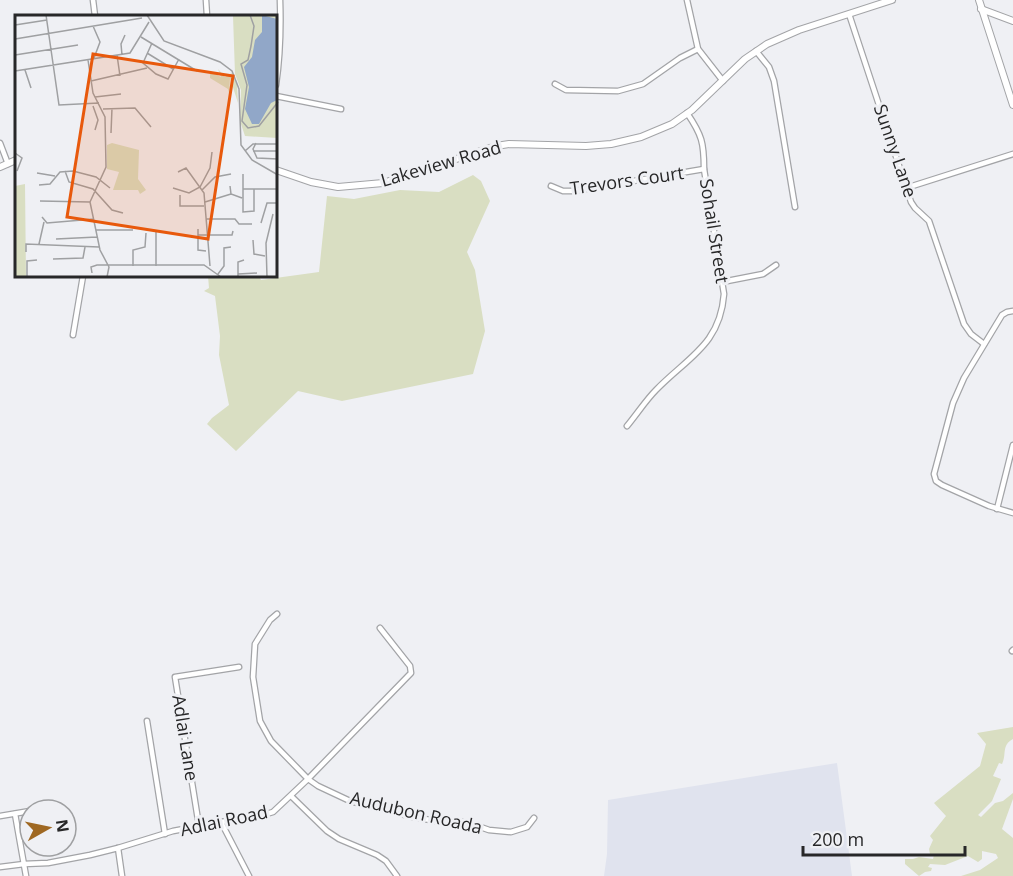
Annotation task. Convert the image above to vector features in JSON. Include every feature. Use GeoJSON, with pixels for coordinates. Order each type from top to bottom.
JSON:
{"type":"FeatureCollection","features":[{"type":"Feature","properties":{"kind":"street"},"geometry":{"type":"LineString","coordinates":[[93,0],[96,15]]}},
{"type":"Feature","properties":{"kind":"street"},"geometry":{"type":"LineString","coordinates":[[206,0],[207,15]]}},
{"type":"Feature","properties":{"kind":"street"},"geometry":{"type":"LineString","coordinates":[[278,72],[280,0]]}},
{"type":"Feature","properties":{"kind":"street"},"geometry":{"type":"LineString","coordinates":[[687,0],[698,49],[723,81]]}},
{"type":"Feature","properties":{"kind":"street","name":"Lakeview Road"},"geometry":{"type":"LineString","coordinates":[[278,171],[311,182],[338,186],[383,183],[496,146],[509,144],[586,146],[611,144],[641,137],[672,124],[687,113],[745,58],[756,51],[788,34],[892,0]]}},
{"type":"Feature","properties":{"kind":"street"},"geometry":{"type":"LineString","coordinates":[[979,0],[1013,105]]}},
{"type":"Feature","properties":{"kind":"street"},"geometry":{"type":"LineString","coordinates":[[981,9],[1013,21]]}},
{"type":"Feature","properties":{"kind":"street","name":"Sunny Lane"},"geometry":{"type":"LineString","coordinates":[[849,14],[906,188],[914,206],[929,221],[964,324],[971,334],[984,344]]}},
{"type":"Feature","properties":{"kind":"street"},"geometry":{"type":"LineString","coordinates":[[555,84],[566,90],[618,91],[643,84],[680,58],[698,49]]}},
{"type":"Feature","properties":{"kind":"street"},"geometry":{"type":"LineString","coordinates":[[756,51],[769,67],[774,81],[795,207]]}},
{"type":"Feature","properties":{"kind":"street"},"geometry":{"type":"LineString","coordinates":[[278,96],[341,109]]}},
{"type":"Feature","properties":{"kind":"street","name":"Sohail Street"},"geometry":{"type":"LineString","coordinates":[[627,426],[655,390],[702,348],[713,335],[723,306],[724,294],[702,139],[687,113]]}},
{"type":"Feature","properties":{"kind":"street"},"geometry":{"type":"LineString","coordinates":[[0,143],[8,164]]}},
{"type":"Feature","properties":{"kind":"street"},"geometry":{"type":"LineString","coordinates":[[906,188],[1013,154]]}},
{"type":"Feature","properties":{"kind":"street"},"geometry":{"type":"LineString","coordinates":[[0,167],[15,160]]}},
{"type":"Feature","properties":{"kind":"street","name":"Trevors Court"},"geometry":{"type":"LineString","coordinates":[[551,186],[563,191],[574,191],[705,169]]}},
{"type":"Feature","properties":{"kind":"street"},"geometry":{"type":"LineString","coordinates":[[722,282],[763,274],[776,265]]}},
{"type":"Feature","properties":{"kind":"street"},"geometry":{"type":"LineString","coordinates":[[73,335],[84,278]]}},
{"type":"Feature","properties":{"kind":"street"},"geometry":{"type":"LineString","coordinates":[[1013,311],[1002,315],[962,383],[951,406],[934,472],[935,479],[942,485],[1013,513]]}},
{"type":"Feature","properties":{"kind":"street"},"geometry":{"type":"LineString","coordinates":[[997,508],[1013,445]]}},
{"type":"Feature","properties":{"kind":"street","name":"Audubon Roada"},"geometry":{"type":"LineString","coordinates":[[277,614],[270,620],[255,644],[253,677],[260,721],[271,741],[308,779],[350,801],[436,821],[466,822],[489,830],[511,832],[527,827],[534,818]]}},
{"type":"Feature","properties":{"kind":"street","name":"Adlai Road"},"geometry":{"type":"LineString","coordinates":[[0,867],[48,863],[118,849],[165,834],[273,812],[411,673],[410,666],[380,628]]}},
{"type":"Feature","properties":{"kind":"street","name":"Adlai Lane"},"geometry":{"type":"LineString","coordinates":[[199,826],[175,677],[239,667]]}},
{"type":"Feature","properties":{"kind":"street"},"geometry":{"type":"LineString","coordinates":[[147,721],[165,834]]}},
{"type":"Feature","properties":{"kind":"street"},"geometry":{"type":"LineString","coordinates":[[291,796],[327,831],[339,839],[377,855],[386,861],[397,876]]}},
{"type":"Feature","properties":{"kind":"street"},"geometry":{"type":"LineString","coordinates":[[0,816],[18,813]]}},
{"type":"Feature","properties":{"kind":"street"},"geometry":{"type":"LineString","coordinates":[[15,814],[26,876]]}},
{"type":"Feature","properties":{"kind":"street"},"geometry":{"type":"LineString","coordinates":[[220,822],[249,876]]}},
{"type":"Feature","properties":{"kind":"street"},"geometry":{"type":"LineString","coordinates":[[118,849],[122,876]]}},
{"type":"Feature","properties":{"kind":"shaded area"},"geometry":{"type":"Polygon","coordinates":[[[837,763],[852,876],[604,876],[607,854],[608,800],[837,763]]]}},
{"type":"Feature","properties":{"kind":"green space"},"geometry":{"type":"Polygon","coordinates":[[[473,175],[481,181],[490,201],[467,252],[475,270],[485,331],[473,374],[342,401],[298,391],[236,451],[207,424],[229,405],[219,355],[220,336],[215,296],[204,291],[209,288],[208,278],[260,278],[261,280],[319,272],[327,196],[354,199],[400,190],[439,192],[473,175]]]}},
{"type":"Feature","properties":{"kind":"green space"},"geometry":{"type":"Polygon","coordinates":[[[1013,727],[1013,739],[1007,744],[1002,764],[999,763],[993,776],[1001,779],[992,801],[978,815],[981,817],[995,803],[1003,801],[1013,793],[1002,829],[1013,838],[1013,876],[961,876],[980,870],[998,858],[996,854],[982,851],[982,859],[978,862],[968,856],[945,865],[930,864],[928,867],[932,868],[931,871],[919,876],[905,864],[905,859],[919,857],[933,859],[934,855],[930,854],[929,849],[933,840],[930,836],[946,816],[934,803],[980,766],[986,744],[977,733],[1013,727]]]}}]}
